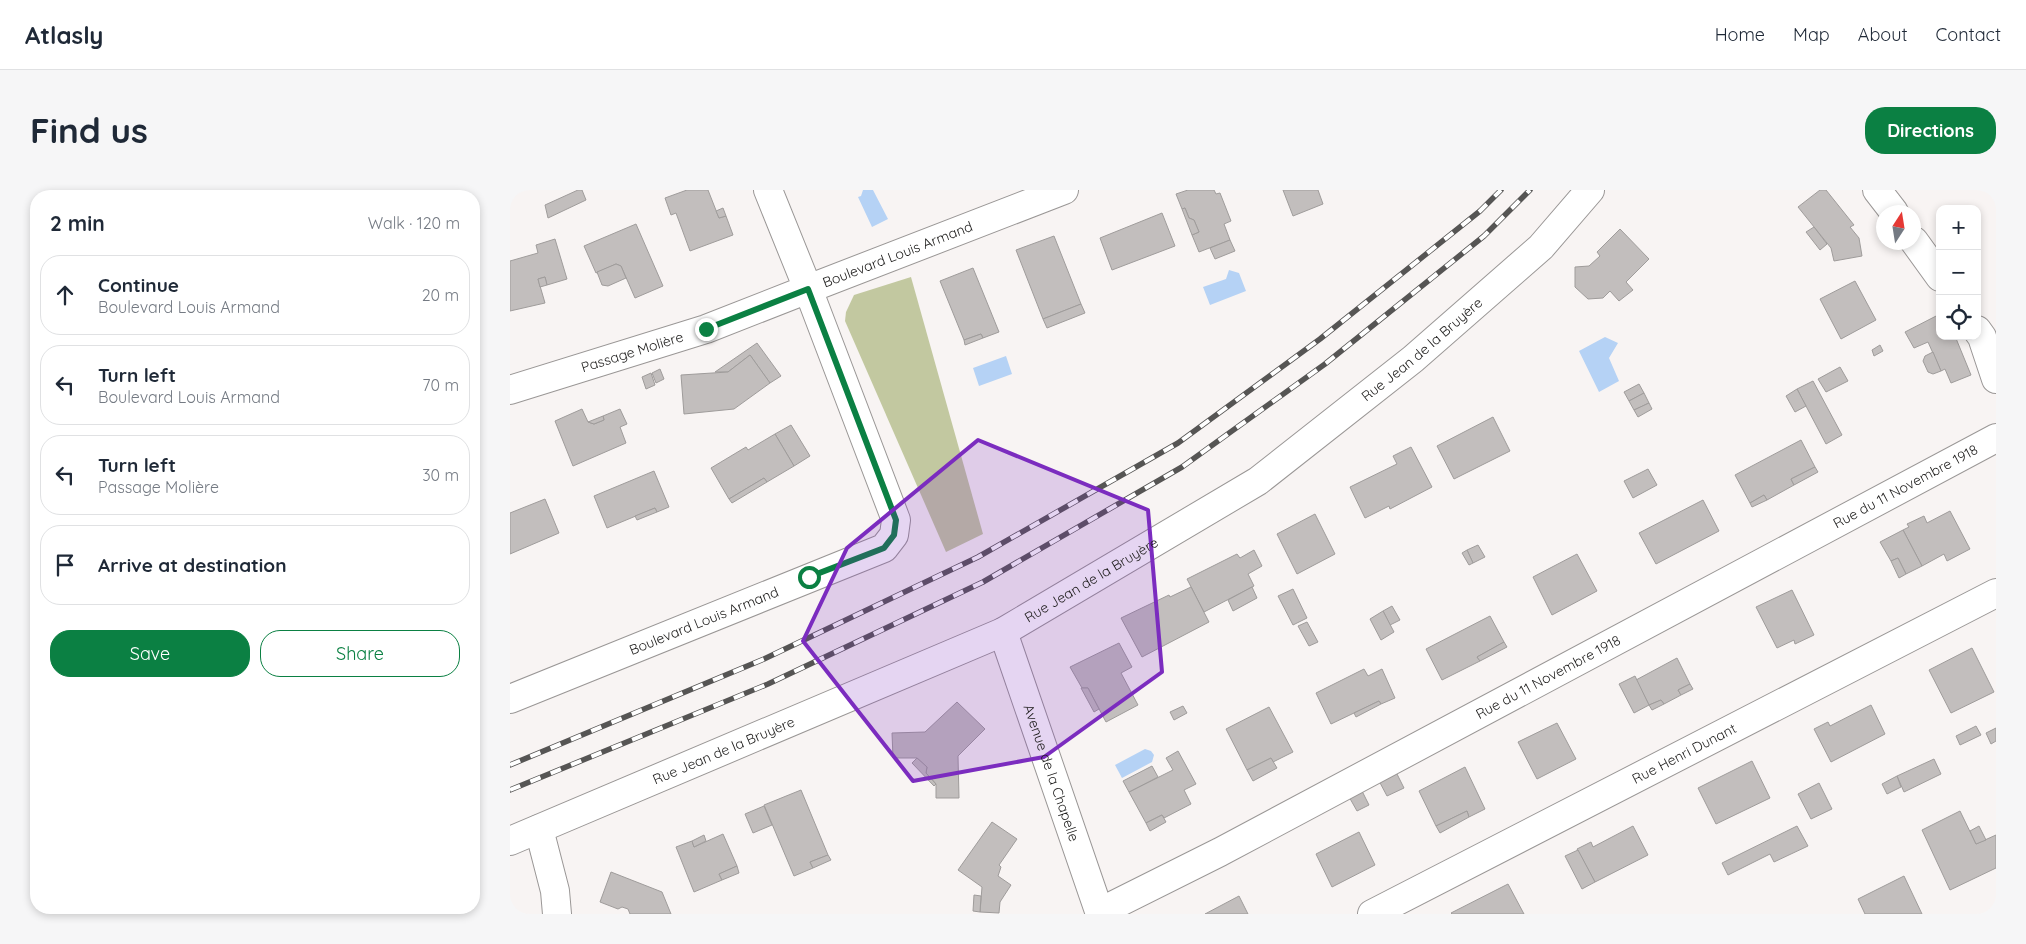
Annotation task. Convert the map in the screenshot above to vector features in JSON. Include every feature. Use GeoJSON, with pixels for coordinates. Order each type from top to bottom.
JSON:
{"type":"FeatureCollection","features":[{"type":"Feature","properties":{"kind":"street"},"geometry":{"type":"LineString","coordinates":[[768,190],[808,289]]}},
{"type":"Feature","properties":{"kind":"street","name":"Boulevard Louis Armand"},"geometry":{"type":"LineString","coordinates":[[510,699],[884,548],[894,535],[896,520],[808,289],[1064,190]]}},
{"type":"Feature","properties":{"kind":"street","name":"Rue Jean de la Bruyère"},"geometry":{"type":"LineString","coordinates":[[510,842],[1003,632],[1258,482],[1413,359],[1541,247],[1590,190]]}},
{"type":"Feature","properties":{"kind":"street"},"geometry":{"type":"LineString","coordinates":[[1878,190],[1889,205]]}},
{"type":"Feature","properties":{"kind":"street"},"geometry":{"type":"LineString","coordinates":[[1921,250],[1936,271]]}},
{"type":"Feature","properties":{"kind":"street","name":"Passage Molière"},"geometry":{"type":"LineString","coordinates":[[510,390],[706,329],[808,289]]}},
{"type":"Feature","properties":{"kind":"street"},"geometry":{"type":"LineString","coordinates":[[1981,335],[1996,380]]}},
{"type":"Feature","properties":{"kind":"street","name":"Rue du 11 Novembre 1918"},"geometry":{"type":"LineString","coordinates":[[1100,913],[1229,847],[1996,438]]}},
{"type":"Feature","properties":{"kind":"street","name":"Rue Henri Dunant"},"geometry":{"type":"LineString","coordinates":[[1372,914],[1996,593]]}},
{"type":"Feature","properties":{"kind":"street","name":"Avenue de la Chapelle"},"geometry":{"type":"LineString","coordinates":[[1003,632],[1100,913]]}},
{"type":"Feature","properties":{"kind":"street"},"geometry":{"type":"LineString","coordinates":[[539,829],[555,892],[557,914]]}},
{"type":"Feature","properties":{"kind":"highlighted area"},"geometry":{"type":"Polygon","coordinates":[[[978,440],[1148,510],[1162,672],[1044,757],[913,781],[803,641],[847,548],[978,440]]]}},
{"type":"Feature","properties":{"kind":"green space"},"geometry":{"type":"Polygon","coordinates":[[[911,277],[983,534],[946,552],[845,321],[846,312],[854,295],[911,277]]]}},
{"type":"Feature","properties":{"kind":"water"},"geometry":{"type":"Polygon","coordinates":[[[863,190],[873,190],[888,219],[872,227],[858,197],[861,196],[863,190]]]}},
{"type":"Feature","properties":{"kind":"water"},"geometry":{"type":"Polygon","coordinates":[[[1229,270],[1239,273],[1246,291],[1210,305],[1203,287],[1226,279],[1229,270]]]}},
{"type":"Feature","properties":{"kind":"water"},"geometry":{"type":"Polygon","coordinates":[[[1605,337],[1618,343],[1609,358],[1619,381],[1599,392],[1579,351],[1605,337]]]}},
{"type":"Feature","properties":{"kind":"water"},"geometry":{"type":"Polygon","coordinates":[[[1006,356],[1012,374],[979,386],[973,368],[1006,356]]]}},
{"type":"Feature","properties":{"kind":"water"},"geometry":{"type":"Polygon","coordinates":[[[1145,749],[1151,751],[1154,755],[1152,762],[1122,778],[1115,765],[1145,749]]]}},
{"type":"Feature","properties":{"kind":"building"},"geometry":{"type":"Polygon","coordinates":[[[578,190],[582,190],[586,200],[548,218],[545,205],[578,190]]]}},
{"type":"Feature","properties":{"kind":"building"},"geometry":{"type":"Polygon","coordinates":[[[687,190],[708,190],[719,218],[726,216],[733,235],[690,251],[676,213],[671,215],[665,198],[687,190]]]}},
{"type":"Feature","properties":{"kind":"building"},"geometry":{"type":"Polygon","coordinates":[[[1188,190],[1214,190],[1216,194],[1220,193],[1231,221],[1224,224],[1230,240],[1199,252],[1192,235],[1199,232],[1194,220],[1189,218],[1185,208],[1182,209],[1176,194],[1188,190]]]}},
{"type":"Feature","properties":{"kind":"building"},"geometry":{"type":"Polygon","coordinates":[[[1283,190],[1318,190],[1323,204],[1293,216],[1283,190]]]}},
{"type":"Feature","properties":{"kind":"building"},"geometry":{"type":"Polygon","coordinates":[[[1820,190],[1826,190],[1854,225],[1850,227],[1859,238],[1862,256],[1834,261],[1831,248],[1798,207],[1820,190]]]}},
{"type":"Feature","properties":{"kind":"building"},"geometry":{"type":"Polygon","coordinates":[[[723,208],[726,216],[719,218],[716,211],[723,208]]]}},
{"type":"Feature","properties":{"kind":"building"},"geometry":{"type":"Polygon","coordinates":[[[1185,208],[1189,218],[1194,220],[1199,232],[1192,235],[1182,209],[1185,208]]]}},
{"type":"Feature","properties":{"kind":"building"},"geometry":{"type":"Polygon","coordinates":[[[1162,213],[1175,246],[1112,270],[1100,238],[1162,213]]]}},
{"type":"Feature","properties":{"kind":"building"},"geometry":{"type":"Polygon","coordinates":[[[636,224],[663,286],[635,298],[621,266],[616,264],[596,273],[584,246],[636,224]]]}},
{"type":"Feature","properties":{"kind":"building"},"geometry":{"type":"Polygon","coordinates":[[[1814,227],[1827,244],[1820,250],[1806,232],[1814,227]]]}},
{"type":"Feature","properties":{"kind":"building"},"geometry":{"type":"Polygon","coordinates":[[[1620,229],[1649,259],[1626,282],[1633,290],[1619,301],[1610,291],[1603,298],[1588,299],[1575,287],[1575,267],[1589,266],[1600,256],[1597,252],[1620,229]]]}},
{"type":"Feature","properties":{"kind":"building"},"geometry":{"type":"Polygon","coordinates":[[[1054,236],[1081,304],[1043,319],[1016,250],[1054,236]]]}},
{"type":"Feature","properties":{"kind":"building"},"geometry":{"type":"Polygon","coordinates":[[[555,239],[567,279],[547,285],[545,277],[538,279],[545,303],[510,311],[510,261],[538,253],[536,245],[555,239]]]}},
{"type":"Feature","properties":{"kind":"building"},"geometry":{"type":"Polygon","coordinates":[[[1230,240],[1235,251],[1215,259],[1210,248],[1230,240]]]}},
{"type":"Feature","properties":{"kind":"building"},"geometry":{"type":"Polygon","coordinates":[[[616,264],[621,266],[626,278],[608,286],[602,285],[597,272],[616,264]]]}},
{"type":"Feature","properties":{"kind":"building"},"geometry":{"type":"Polygon","coordinates":[[[973,268],[999,332],[983,338],[981,334],[964,340],[940,281],[973,268]]]}},
{"type":"Feature","properties":{"kind":"building"},"geometry":{"type":"Polygon","coordinates":[[[545,277],[547,285],[540,287],[538,279],[545,277]]]}},
{"type":"Feature","properties":{"kind":"building"},"geometry":{"type":"Polygon","coordinates":[[[1855,281],[1876,320],[1841,339],[1820,299],[1855,281]]]}},
{"type":"Feature","properties":{"kind":"building"},"geometry":{"type":"Polygon","coordinates":[[[1081,304],[1085,313],[1047,328],[1043,319],[1081,304]]]}},
{"type":"Feature","properties":{"kind":"building"},"geometry":{"type":"Polygon","coordinates":[[[1936,316],[1936,340],[1957,340],[1971,375],[1951,383],[1945,369],[1941,371],[1928,342],[1914,348],[1905,332],[1936,316]]]}},
{"type":"Feature","properties":{"kind":"building"},"geometry":{"type":"Polygon","coordinates":[[[981,334],[983,338],[965,345],[964,340],[981,334]]]}},
{"type":"Feature","properties":{"kind":"building"},"geometry":{"type":"Polygon","coordinates":[[[757,343],[781,376],[770,383],[750,355],[728,372],[715,372],[757,343]]]}},
{"type":"Feature","properties":{"kind":"building"},"geometry":{"type":"Polygon","coordinates":[[[1880,345],[1883,351],[1874,356],[1872,350],[1880,345]]]}},
{"type":"Feature","properties":{"kind":"building"},"geometry":{"type":"Polygon","coordinates":[[[1933,352],[1941,371],[1933,374],[1928,372],[1923,361],[1925,356],[1933,352]]]}},
{"type":"Feature","properties":{"kind":"building"},"geometry":{"type":"Polygon","coordinates":[[[750,355],[770,383],[734,409],[684,414],[681,375],[728,372],[750,355]]]}},
{"type":"Feature","properties":{"kind":"building"},"geometry":{"type":"Polygon","coordinates":[[[1840,367],[1848,381],[1826,392],[1818,379],[1840,367]]]}},
{"type":"Feature","properties":{"kind":"building"},"geometry":{"type":"Polygon","coordinates":[[[660,369],[664,379],[656,383],[652,373],[660,369]]]}},
{"type":"Feature","properties":{"kind":"building"},"geometry":{"type":"Polygon","coordinates":[[[651,373],[655,385],[646,389],[642,377],[651,373]]]}},
{"type":"Feature","properties":{"kind":"building"},"geometry":{"type":"Polygon","coordinates":[[[1813,381],[1842,435],[1826,444],[1797,389],[1813,381]]]}},
{"type":"Feature","properties":{"kind":"building"},"geometry":{"type":"Polygon","coordinates":[[[1639,384],[1644,393],[1629,401],[1624,392],[1639,384]]]}},
{"type":"Feature","properties":{"kind":"building"},"geometry":{"type":"Polygon","coordinates":[[[1797,389],[1806,406],[1795,412],[1786,396],[1797,389]]]}},
{"type":"Feature","properties":{"kind":"building"},"geometry":{"type":"Polygon","coordinates":[[[1644,393],[1649,403],[1634,410],[1629,401],[1644,393]]]}},
{"type":"Feature","properties":{"kind":"building"},"geometry":{"type":"Polygon","coordinates":[[[1649,403],[1652,409],[1638,417],[1634,410],[1649,403]]]}},
{"type":"Feature","properties":{"kind":"building"},"geometry":{"type":"Polygon","coordinates":[[[582,409],[588,422],[594,424],[604,420],[603,416],[620,409],[627,424],[620,427],[626,443],[573,466],[555,421],[582,409]]]}},
{"type":"Feature","properties":{"kind":"building"},"geometry":{"type":"Polygon","coordinates":[[[603,416],[604,420],[594,424],[588,422],[603,416]]]}},
{"type":"Feature","properties":{"kind":"building"},"geometry":{"type":"Polygon","coordinates":[[[1493,417],[1510,451],[1454,479],[1437,446],[1493,417]]]}},
{"type":"Feature","properties":{"kind":"building"},"geometry":{"type":"Polygon","coordinates":[[[791,425],[810,456],[794,466],[775,434],[791,425]]]}},
{"type":"Feature","properties":{"kind":"building"},"geometry":{"type":"Polygon","coordinates":[[[775,434],[794,466],[767,482],[764,478],[729,499],[711,468],[746,447],[748,450],[775,434]]]}},
{"type":"Feature","properties":{"kind":"building"},"geometry":{"type":"Polygon","coordinates":[[[1801,440],[1815,467],[1791,479],[1794,485],[1767,500],[1764,495],[1750,503],[1735,475],[1801,440]]]}},
{"type":"Feature","properties":{"kind":"building"},"geometry":{"type":"Polygon","coordinates":[[[1411,447],[1432,487],[1390,509],[1389,506],[1365,518],[1350,487],[1397,464],[1393,456],[1411,447]]]}},
{"type":"Feature","properties":{"kind":"building"},"geometry":{"type":"Polygon","coordinates":[[[1815,467],[1818,472],[1794,485],[1791,479],[1815,467]]]}},
{"type":"Feature","properties":{"kind":"building"},"geometry":{"type":"Polygon","coordinates":[[[1648,469],[1657,485],[1633,498],[1624,481],[1648,469]]]}},
{"type":"Feature","properties":{"kind":"building"},"geometry":{"type":"Polygon","coordinates":[[[654,471],[669,507],[657,512],[655,508],[607,528],[594,496],[654,471]]]}},
{"type":"Feature","properties":{"kind":"building"},"geometry":{"type":"Polygon","coordinates":[[[764,478],[767,482],[732,503],[729,499],[764,478]]]}},
{"type":"Feature","properties":{"kind":"building"},"geometry":{"type":"Polygon","coordinates":[[[1764,495],[1767,500],[1752,507],[1750,503],[1764,495]]]}},
{"type":"Feature","properties":{"kind":"building"},"geometry":{"type":"Polygon","coordinates":[[[545,499],[559,533],[510,554],[510,513],[545,499]]]}},
{"type":"Feature","properties":{"kind":"building"},"geometry":{"type":"Polygon","coordinates":[[[1703,500],[1719,531],[1656,564],[1639,533],[1703,500]]]}},
{"type":"Feature","properties":{"kind":"building"},"geometry":{"type":"Polygon","coordinates":[[[655,508],[657,512],[637,520],[635,516],[655,508]]]}},
{"type":"Feature","properties":{"kind":"building"},"geometry":{"type":"Polygon","coordinates":[[[1950,511],[1970,549],[1947,561],[1944,554],[1922,566],[1903,530],[1909,527],[1907,524],[1924,516],[1927,523],[1950,511]]]}},
{"type":"Feature","properties":{"kind":"building"},"geometry":{"type":"Polygon","coordinates":[[[1315,514],[1335,554],[1297,574],[1277,534],[1315,514]]]}},
{"type":"Feature","properties":{"kind":"building"},"geometry":{"type":"Polygon","coordinates":[[[1903,530],[1922,566],[1906,574],[1898,558],[1891,561],[1880,542],[1903,530]]]}},
{"type":"Feature","properties":{"kind":"building"},"geometry":{"type":"Polygon","coordinates":[[[1478,545],[1485,557],[1473,563],[1467,550],[1478,545]]]}},
{"type":"Feature","properties":{"kind":"building"},"geometry":{"type":"Polygon","coordinates":[[[1254,550],[1262,566],[1248,574],[1254,586],[1204,612],[1187,579],[1237,554],[1240,558],[1254,550]]]}},
{"type":"Feature","properties":{"kind":"building"},"geometry":{"type":"Polygon","coordinates":[[[1467,550],[1473,563],[1469,565],[1462,553],[1467,550]]]}},
{"type":"Feature","properties":{"kind":"building"},"geometry":{"type":"Polygon","coordinates":[[[1577,554],[1597,591],[1552,615],[1533,577],[1577,554]]]}},
{"type":"Feature","properties":{"kind":"building"},"geometry":{"type":"Polygon","coordinates":[[[1898,558],[1906,574],[1899,578],[1891,561],[1898,558]]]}},
{"type":"Feature","properties":{"kind":"building"},"geometry":{"type":"Polygon","coordinates":[[[1191,587],[1209,622],[1142,657],[1121,618],[1169,595],[1170,597],[1191,587]]]}},
{"type":"Feature","properties":{"kind":"building"},"geometry":{"type":"Polygon","coordinates":[[[1252,587],[1257,598],[1233,611],[1228,600],[1252,587]]]}},
{"type":"Feature","properties":{"kind":"building"},"geometry":{"type":"Polygon","coordinates":[[[1293,589],[1307,618],[1293,625],[1278,596],[1293,589]]]}},
{"type":"Feature","properties":{"kind":"building"},"geometry":{"type":"Polygon","coordinates":[[[1792,590],[1814,635],[1795,644],[1794,640],[1777,648],[1756,607],[1792,590]]]}},
{"type":"Feature","properties":{"kind":"building"},"geometry":{"type":"Polygon","coordinates":[[[1392,606],[1400,620],[1390,625],[1383,611],[1392,606]]]}},
{"type":"Feature","properties":{"kind":"building"},"geometry":{"type":"Polygon","coordinates":[[[1383,611],[1394,632],[1381,640],[1370,619],[1383,611]]]}},
{"type":"Feature","properties":{"kind":"building"},"geometry":{"type":"Polygon","coordinates":[[[1490,616],[1504,642],[1477,657],[1480,661],[1442,680],[1426,649],[1490,616]]]}},
{"type":"Feature","properties":{"kind":"building"},"geometry":{"type":"Polygon","coordinates":[[[1307,622],[1318,642],[1309,646],[1298,626],[1307,622]]]}},
{"type":"Feature","properties":{"kind":"building"},"geometry":{"type":"Polygon","coordinates":[[[1504,642],[1507,647],[1480,661],[1477,657],[1504,642]]]}},
{"type":"Feature","properties":{"kind":"building"},"geometry":{"type":"Polygon","coordinates":[[[1119,643],[1132,667],[1121,673],[1138,705],[1106,722],[1088,688],[1082,688],[1070,667],[1119,643]]]}},
{"type":"Feature","properties":{"kind":"building"},"geometry":{"type":"Polygon","coordinates":[[[1972,648],[1994,692],[1951,713],[1929,670],[1972,648]]]}},
{"type":"Feature","properties":{"kind":"building"},"geometry":{"type":"Polygon","coordinates":[[[1677,658],[1690,684],[1678,690],[1681,695],[1664,704],[1661,700],[1649,705],[1636,680],[1677,658]]]}},
{"type":"Feature","properties":{"kind":"building"},"geometry":{"type":"Polygon","coordinates":[[[1364,669],[1368,676],[1382,669],[1395,698],[1381,704],[1379,701],[1331,724],[1316,693],[1364,669]]]}},
{"type":"Feature","properties":{"kind":"building"},"geometry":{"type":"Polygon","coordinates":[[[1635,676],[1649,705],[1634,713],[1619,684],[1635,676]]]}},
{"type":"Feature","properties":{"kind":"building"},"geometry":{"type":"Polygon","coordinates":[[[1690,684],[1693,689],[1681,695],[1678,690],[1690,684]]]}},
{"type":"Feature","properties":{"kind":"building"},"geometry":{"type":"Polygon","coordinates":[[[1081,688],[1088,688],[1099,709],[1094,712],[1081,688]]]}},
{"type":"Feature","properties":{"kind":"building"},"geometry":{"type":"Polygon","coordinates":[[[1661,700],[1664,704],[1652,710],[1649,705],[1661,700]]]}},
{"type":"Feature","properties":{"kind":"building"},"geometry":{"type":"Polygon","coordinates":[[[1379,701],[1381,704],[1356,717],[1354,713],[1379,701]]]}},
{"type":"Feature","properties":{"kind":"building"},"geometry":{"type":"Polygon","coordinates":[[[957,702],[985,729],[958,756],[959,798],[936,798],[936,784],[926,773],[927,767],[917,758],[893,758],[892,733],[925,732],[957,702]]]}},
{"type":"Feature","properties":{"kind":"building"},"geometry":{"type":"Polygon","coordinates":[[[1871,705],[1885,734],[1831,762],[1814,729],[1828,722],[1830,726],[1871,705]]]}},
{"type":"Feature","properties":{"kind":"building"},"geometry":{"type":"Polygon","coordinates":[[[1183,706],[1187,713],[1174,720],[1170,712],[1183,706]]]}},
{"type":"Feature","properties":{"kind":"building"},"geometry":{"type":"Polygon","coordinates":[[[1269,707],[1293,752],[1273,762],[1271,758],[1247,770],[1226,729],[1269,707]]]}},
{"type":"Feature","properties":{"kind":"building"},"geometry":{"type":"Polygon","coordinates":[[[1557,723],[1576,759],[1537,779],[1518,742],[1557,723]]]}},
{"type":"Feature","properties":{"kind":"building"},"geometry":{"type":"Polygon","coordinates":[[[1976,726],[1981,735],[1960,745],[1956,736],[1976,726]]]}},
{"type":"Feature","properties":{"kind":"building"},"geometry":{"type":"Polygon","coordinates":[[[1996,728],[1996,741],[1991,744],[1986,733],[1996,728]]]}},
{"type":"Feature","properties":{"kind":"building"},"geometry":{"type":"Polygon","coordinates":[[[1178,751],[1196,784],[1184,790],[1191,804],[1164,818],[1162,815],[1146,823],[1129,792],[1173,770],[1166,758],[1178,751]]]}},
{"type":"Feature","properties":{"kind":"building"},"geometry":{"type":"Polygon","coordinates":[[[917,758],[927,767],[926,773],[936,784],[934,786],[912,763],[917,758]]]}},
{"type":"Feature","properties":{"kind":"building"},"geometry":{"type":"Polygon","coordinates":[[[1271,758],[1277,768],[1253,781],[1247,770],[1271,758]]]}},
{"type":"Feature","properties":{"kind":"building"},"geometry":{"type":"Polygon","coordinates":[[[1934,759],[1941,774],[1904,792],[1897,776],[1934,759]]]}},
{"type":"Feature","properties":{"kind":"building"},"geometry":{"type":"Polygon","coordinates":[[[1752,761],[1770,798],[1716,824],[1698,788],[1752,761]]]}},
{"type":"Feature","properties":{"kind":"building"},"geometry":{"type":"Polygon","coordinates":[[[1152,766],[1158,777],[1129,792],[1123,781],[1152,766]]]}},
{"type":"Feature","properties":{"kind":"building"},"geometry":{"type":"Polygon","coordinates":[[[1465,767],[1485,809],[1469,817],[1467,811],[1436,826],[1419,791],[1465,767]]]}},
{"type":"Feature","properties":{"kind":"building"},"geometry":{"type":"Polygon","coordinates":[[[1395,770],[1404,788],[1387,796],[1378,779],[1395,770]]]}},
{"type":"Feature","properties":{"kind":"building"},"geometry":{"type":"Polygon","coordinates":[[[1897,776],[1901,787],[1887,794],[1882,784],[1897,776]]]}},
{"type":"Feature","properties":{"kind":"building"},"geometry":{"type":"Polygon","coordinates":[[[1819,783],[1832,809],[1811,819],[1798,794],[1819,783]]]}},
{"type":"Feature","properties":{"kind":"building"},"geometry":{"type":"Polygon","coordinates":[[[1361,789],[1369,805],[1357,811],[1348,795],[1361,789]]]}},
{"type":"Feature","properties":{"kind":"building"},"geometry":{"type":"Polygon","coordinates":[[[801,790],[828,855],[810,862],[813,868],[794,876],[764,805],[801,790]]]}},
{"type":"Feature","properties":{"kind":"building"},"geometry":{"type":"Polygon","coordinates":[[[764,806],[772,825],[753,833],[745,814],[764,806]]]}},
{"type":"Feature","properties":{"kind":"building"},"geometry":{"type":"Polygon","coordinates":[[[1467,811],[1469,817],[1440,833],[1436,826],[1467,811]]]}},
{"type":"Feature","properties":{"kind":"building"},"geometry":{"type":"Polygon","coordinates":[[[1960,811],[1976,844],[1996,835],[1996,868],[1950,890],[1922,830],[1960,811]]]}},
{"type":"Feature","properties":{"kind":"building"},"geometry":{"type":"Polygon","coordinates":[[[1162,815],[1166,822],[1150,831],[1146,823],[1162,815]]]}},
{"type":"Feature","properties":{"kind":"building"},"geometry":{"type":"Polygon","coordinates":[[[992,822],[1017,839],[999,865],[1001,867],[998,876],[1011,885],[1000,902],[999,913],[980,912],[982,887],[958,870],[992,822]]]}},
{"type":"Feature","properties":{"kind":"building"},"geometry":{"type":"Polygon","coordinates":[[[1633,826],[1648,855],[1595,882],[1577,849],[1591,842],[1593,847],[1633,826]]]}},
{"type":"Feature","properties":{"kind":"building"},"geometry":{"type":"Polygon","coordinates":[[[1797,826],[1808,846],[1774,862],[1770,854],[1728,875],[1722,863],[1797,826]]]}},
{"type":"Feature","properties":{"kind":"building"},"geometry":{"type":"Polygon","coordinates":[[[1979,826],[1986,840],[1976,844],[1970,831],[1979,826]]]}},
{"type":"Feature","properties":{"kind":"building"},"geometry":{"type":"Polygon","coordinates":[[[1359,832],[1375,865],[1332,887],[1316,854],[1359,832]]]}},
{"type":"Feature","properties":{"kind":"building"},"geometry":{"type":"Polygon","coordinates":[[[723,834],[737,866],[719,874],[722,880],[694,892],[676,847],[692,841],[694,847],[723,834]]]}},
{"type":"Feature","properties":{"kind":"building"},"geometry":{"type":"Polygon","coordinates":[[[704,835],[706,841],[694,847],[692,841],[704,835]]]}},
{"type":"Feature","properties":{"kind":"building"},"geometry":{"type":"Polygon","coordinates":[[[1578,850],[1595,882],[1582,889],[1565,856],[1578,850]]]}},
{"type":"Feature","properties":{"kind":"building"},"geometry":{"type":"Polygon","coordinates":[[[828,855],[831,860],[813,868],[810,862],[828,855]]]}},
{"type":"Feature","properties":{"kind":"building"},"geometry":{"type":"Polygon","coordinates":[[[737,866],[739,873],[722,880],[719,874],[737,866]]]}},
{"type":"Feature","properties":{"kind":"building"},"geometry":{"type":"Polygon","coordinates":[[[611,872],[662,892],[671,914],[630,914],[628,909],[622,907],[618,909],[600,902],[611,872]]]}},
{"type":"Feature","properties":{"kind":"building"},"geometry":{"type":"Polygon","coordinates":[[[1904,876],[1922,914],[1865,914],[1858,899],[1904,876]]]}},
{"type":"Feature","properties":{"kind":"building"},"geometry":{"type":"Polygon","coordinates":[[[1508,884],[1524,914],[1451,913],[1508,884]]]}},
{"type":"Feature","properties":{"kind":"building"},"geometry":{"type":"Polygon","coordinates":[[[974,895],[981,896],[980,912],[973,911],[974,895]]]}},
{"type":"Feature","properties":{"kind":"building"},"geometry":{"type":"Polygon","coordinates":[[[1239,896],[1248,914],[1205,914],[1239,896]]]}},
{"type":"Feature","properties":{"kind":"railway"},"geometry":{"type":"LineString","coordinates":[[510,765],[764,659],[978,557],[1178,443],[1320,339],[1480,211],[1501,190]]}},
{"type":"Feature","properties":{"kind":"railway"},"geometry":{"type":"LineString","coordinates":[[510,790],[768,684],[983,582],[1182,467],[1325,364],[1484,236],[1530,190]]}},
{"type":"Feature","properties":{"kind":"route"},"geometry":{"type":"LineString","coordinates":[[706,329],[808,289],[896,520],[894,535],[884,548],[809,577]]}}]}
